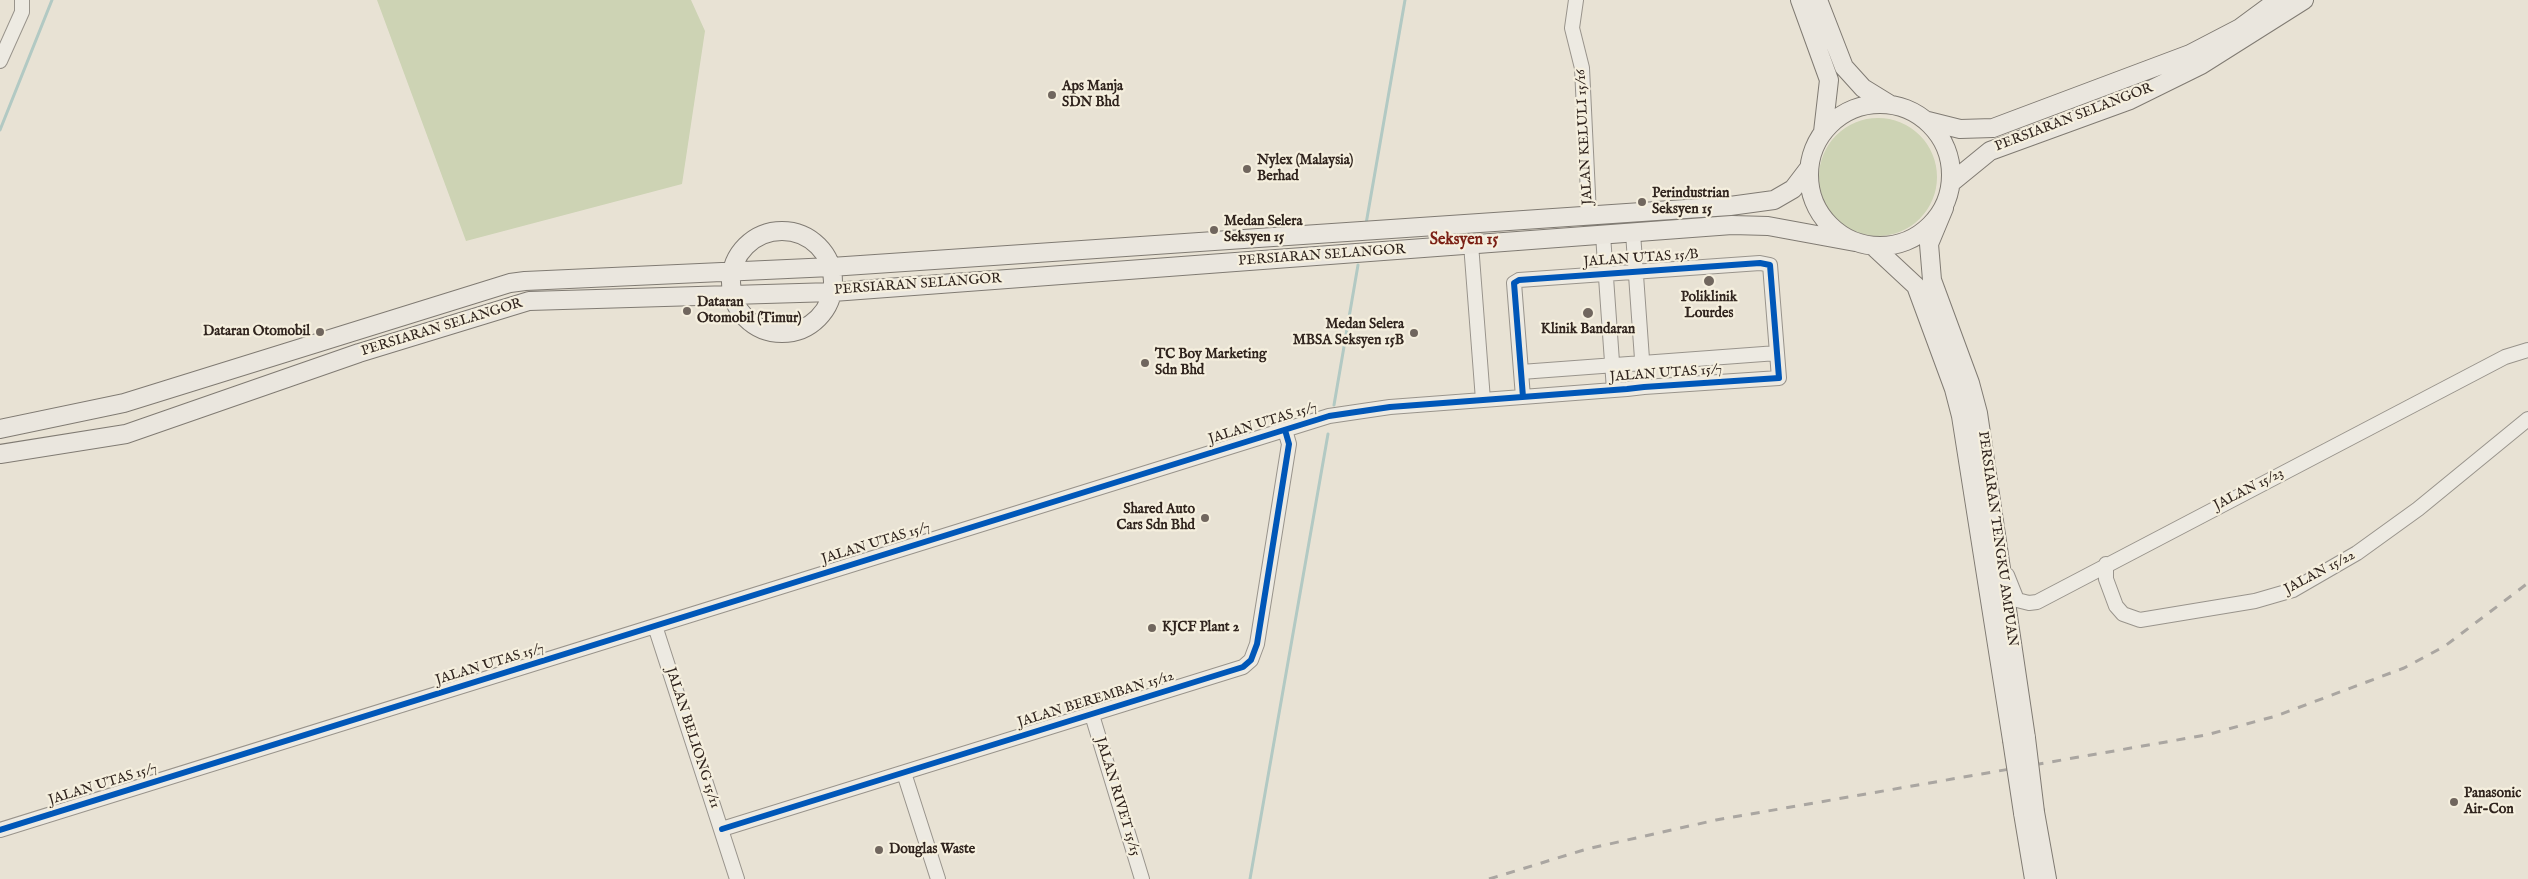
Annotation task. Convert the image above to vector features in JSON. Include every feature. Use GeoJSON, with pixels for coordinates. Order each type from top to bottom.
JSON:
{"type":"FeatureCollection","features":[{"type":"Feature","properties":{"kind":"main road"},"geometry":{"type":"LineString","coordinates":[[1800,0],[1829,80],[1823,132],[1812,156],[1809,168],[1810,187],[1815,204],[1825,220],[1839,233],[1855,242],[1873,246],[1907,241],[1922,233],[1934,222],[1944,208],[1952,182],[1950,160],[1942,139],[1928,122],[1903,107],[1889,104],[1864,106],[1841,115],[1823,132]]}},
{"type":"Feature","properties":{"kind":"main road"},"geometry":{"type":"LineString","coordinates":[[1818,0],[1844,67],[1863,88],[1889,104]]}},
{"type":"Feature","properties":{"kind":"main road","name":"PERSIARAN SELANGOR"},"geometry":{"type":"LineString","coordinates":[[1928,122],[1960,129],[1993,128],[2190,54],[2240,28],[2278,0]]}},
{"type":"Feature","properties":{"kind":"main road","name":"PERSIARAN SELANGOR"},"geometry":{"type":"LineString","coordinates":[[1952,182],[1990,151],[2130,100],[2201,64],[2304,0]]}},
{"type":"Feature","properties":{"kind":"main road","name":"PERSIARAN SELANGOR"},"geometry":{"type":"LineString","coordinates":[[0,429],[124,403],[510,284],[540,279],[831,267],[1730,206],[1774,200],[1794,189],[1809,168]]}},
{"type":"Feature","properties":{"kind":"main road","name":"PERSIARAN TENGKU AMPUAN"},"geometry":{"type":"LineString","coordinates":[[1944,208],[1929,244],[1932,280],[1970,383],[1978,413],[1998,551],[2029,812],[2034,879]]}},
{"type":"Feature","properties":{"kind":"main road","name":"PERSIARAN SELANGOR"},"geometry":{"type":"LineString","coordinates":[[0,454],[126,434],[359,354],[529,301],[833,292],[1732,225],[1768,226],[1855,242]]}},
{"type":"Feature","properties":{"kind":"main road"},"geometry":{"type":"LineString","coordinates":[[777,230],[794,232],[811,239],[824,251],[831,267],[833,292],[826,308],[815,321],[800,330],[783,333],[766,331],[751,323],[739,311],[732,296],[731,271],[737,256],[747,243],[761,234],[777,230]]}},
{"type":"Feature","properties":{"kind":"main road","name":"PERSIARAN TENGKU AMPUAN"},"geometry":{"type":"LineString","coordinates":[[1873,246],[1916,286],[1954,389],[1961,416],[2019,739]]}},
{"type":"Feature","properties":{"kind":"main road","name":"PERSIARAN TENGKU AMPUAN"},"geometry":{"type":"LineString","coordinates":[[2029,812],[2047,879]]}},
{"type":"Feature","properties":{"kind":"street"},"geometry":{"type":"LineString","coordinates":[[2,53],[22,12],[22,0]]}},
{"type":"Feature","properties":{"kind":"street","name":"JALAN KELULI 15/16"},"geometry":{"type":"LineString","coordinates":[[1576,0],[1572,28],[1582,68],[1589,215]]}},
{"type":"Feature","properties":{"kind":"street"},"geometry":{"type":"LineString","coordinates":[[1633,233],[1644,387]]}},
{"type":"Feature","properties":{"kind":"street"},"geometry":{"type":"LineString","coordinates":[[1603,235],[1614,390]]}},
{"type":"Feature","properties":{"kind":"street"},"geometry":{"type":"LineString","coordinates":[[1471,244],[1483,400]]}},
{"type":"Feature","properties":{"kind":"street","name":"JALAN UTAS 15/B"},"geometry":{"type":"LineString","coordinates":[[1523,397],[1514,283],[1518,280],[1760,263],[1770,265],[1779,378]]}},
{"type":"Feature","properties":{"kind":"street","name":"JALAN 15/23"},"geometry":{"type":"LineString","coordinates":[[1998,551],[2017,600],[2029,603],[2037,602],[2106,564],[2505,357],[2528,350]]}},
{"type":"Feature","properties":{"kind":"street"},"geometry":{"type":"LineString","coordinates":[[1521,372],[1777,354]]}},
{"type":"Feature","properties":{"kind":"street","name":"JALAN UTAS 15/7"},"geometry":{"type":"LineString","coordinates":[[0,830],[1342,413],[1390,406],[1779,378]]}},
{"type":"Feature","properties":{"kind":"street","name":"JALAN 15/22"},"geometry":{"type":"LineString","coordinates":[[2106,564],[2106,579],[2116,606],[2123,614],[2140,620],[2255,601],[2293,590],[2357,553],[2418,509],[2528,419]]}},
{"type":"Feature","properties":{"kind":"street","name":"JALAN BEREMBAN 15/12"},"geometry":{"type":"LineString","coordinates":[[722,829],[1243,667],[1251,660],[1257,644],[1289,444],[1285,430]]}},
{"type":"Feature","properties":{"kind":"street","name":"JALAN BELIONG 15/11"},"geometry":{"type":"LineString","coordinates":[[655,626],[737,879]]}},
{"type":"Feature","properties":{"kind":"street","name":"JALAN RIVET 15/15"},"geometry":{"type":"LineString","coordinates":[[1092,715],[1142,879]]}},
{"type":"Feature","properties":{"kind":"street"},"geometry":{"type":"LineString","coordinates":[[904,773],[938,879]]}},
{"type":"Feature","properties":{"kind":"green space"},"geometry":{"type":"Polygon","coordinates":[[[377,0],[691,0],[705,31],[682,184],[466,241],[377,0]]]}},
{"type":"Feature","properties":{"kind":"green space"},"geometry":{"type":"Polygon","coordinates":[[[1878,118],[1901,122],[1920,135],[1933,154],[1937,177],[1933,200],[1920,219],[1901,232],[1878,236],[1855,232],[1836,219],[1823,200],[1819,177],[1823,154],[1836,135],[1855,122],[1878,118]]]}},
{"type":"Feature","properties":{"kind":"waterway"},"geometry":{"type":"LineString","coordinates":[[0,130],[52,0]]}},
{"type":"Feature","properties":{"kind":"waterway"},"geometry":{"type":"LineString","coordinates":[[1366,224],[1405,0]]}},
{"type":"Feature","properties":{"kind":"waterway"},"geometry":{"type":"LineString","coordinates":[[1334,405],[1358,265]]}},
{"type":"Feature","properties":{"kind":"waterway"},"geometry":{"type":"LineString","coordinates":[[1250,879],[1328,434]]}},
{"type":"Feature","properties":{"kind":"railway"},"geometry":{"type":"LineString","coordinates":[[1489,879],[1587,849],[1716,820],[2206,735],[2276,716],[2404,668],[2445,646],[2528,583]]}},
{"type":"Feature","properties":{"kind":"cycle path"},"geometry":{"type":"LineString","coordinates":[[0,830],[1329,416],[1390,407],[1779,378],[1770,265],[1760,263],[1519,280],[1514,283],[1523,397]]}},
{"type":"Feature","properties":{"kind":"cycle path"},"geometry":{"type":"LineString","coordinates":[[722,829],[1243,667],[1251,660],[1257,644],[1289,444],[1285,430]]}},
{"type":"Feature","properties":{"kind":"place","name":"Aps Manja SDN Bhd"},"geometry":{"type":"Point","coordinates":[1052,95]}},
{"type":"Feature","properties":{"kind":"place","name":"Nylex (Malaysia) Berhad"},"geometry":{"type":"Point","coordinates":[1247,169]}},
{"type":"Feature","properties":{"kind":"place","name":"Perindustrian Seksyen 15"},"geometry":{"type":"Point","coordinates":[1642,202]}},
{"type":"Feature","properties":{"kind":"place","name":"Medan Selera Seksyen 15"},"geometry":{"type":"Point","coordinates":[1214,230]}},
{"type":"Feature","properties":{"kind":"place","name":"Poliklinik Lourdes"},"geometry":{"type":"Point","coordinates":[1709,281]}},
{"type":"Feature","properties":{"kind":"place","name":"Dataran Otomobil (Timur)"},"geometry":{"type":"Point","coordinates":[687,311]}},
{"type":"Feature","properties":{"kind":"place","name":"Klinik Bandaran"},"geometry":{"type":"Point","coordinates":[1588,313]}},
{"type":"Feature","properties":{"kind":"place","name":"Dataran Otomobil"},"geometry":{"type":"Point","coordinates":[320,332]}},
{"type":"Feature","properties":{"kind":"place","name":"Medan Selera MBSA Seksyen 15B"},"geometry":{"type":"Point","coordinates":[1414,333]}},
{"type":"Feature","properties":{"kind":"place","name":"TC Boy Marketing Sdn Bhd"},"geometry":{"type":"Point","coordinates":[1145,363]}},
{"type":"Feature","properties":{"kind":"place","name":"Shared Auto Cars Sdn Bhd"},"geometry":{"type":"Point","coordinates":[1205,518]}},
{"type":"Feature","properties":{"kind":"place","name":"KJCF Plant 2"},"geometry":{"type":"Point","coordinates":[1152,628]}},
{"type":"Feature","properties":{"kind":"place","name":"Panasonic Air-Con"},"geometry":{"type":"Point","coordinates":[2454,802]}},
{"type":"Feature","properties":{"kind":"place","name":"Douglas Waste"},"geometry":{"type":"Point","coordinates":[879,850]}},
{"type":"Feature","properties":{"kind":"district","name":"Seksyen 15"},"geometry":{"type":"Point","coordinates":[1464,241]}}]}
